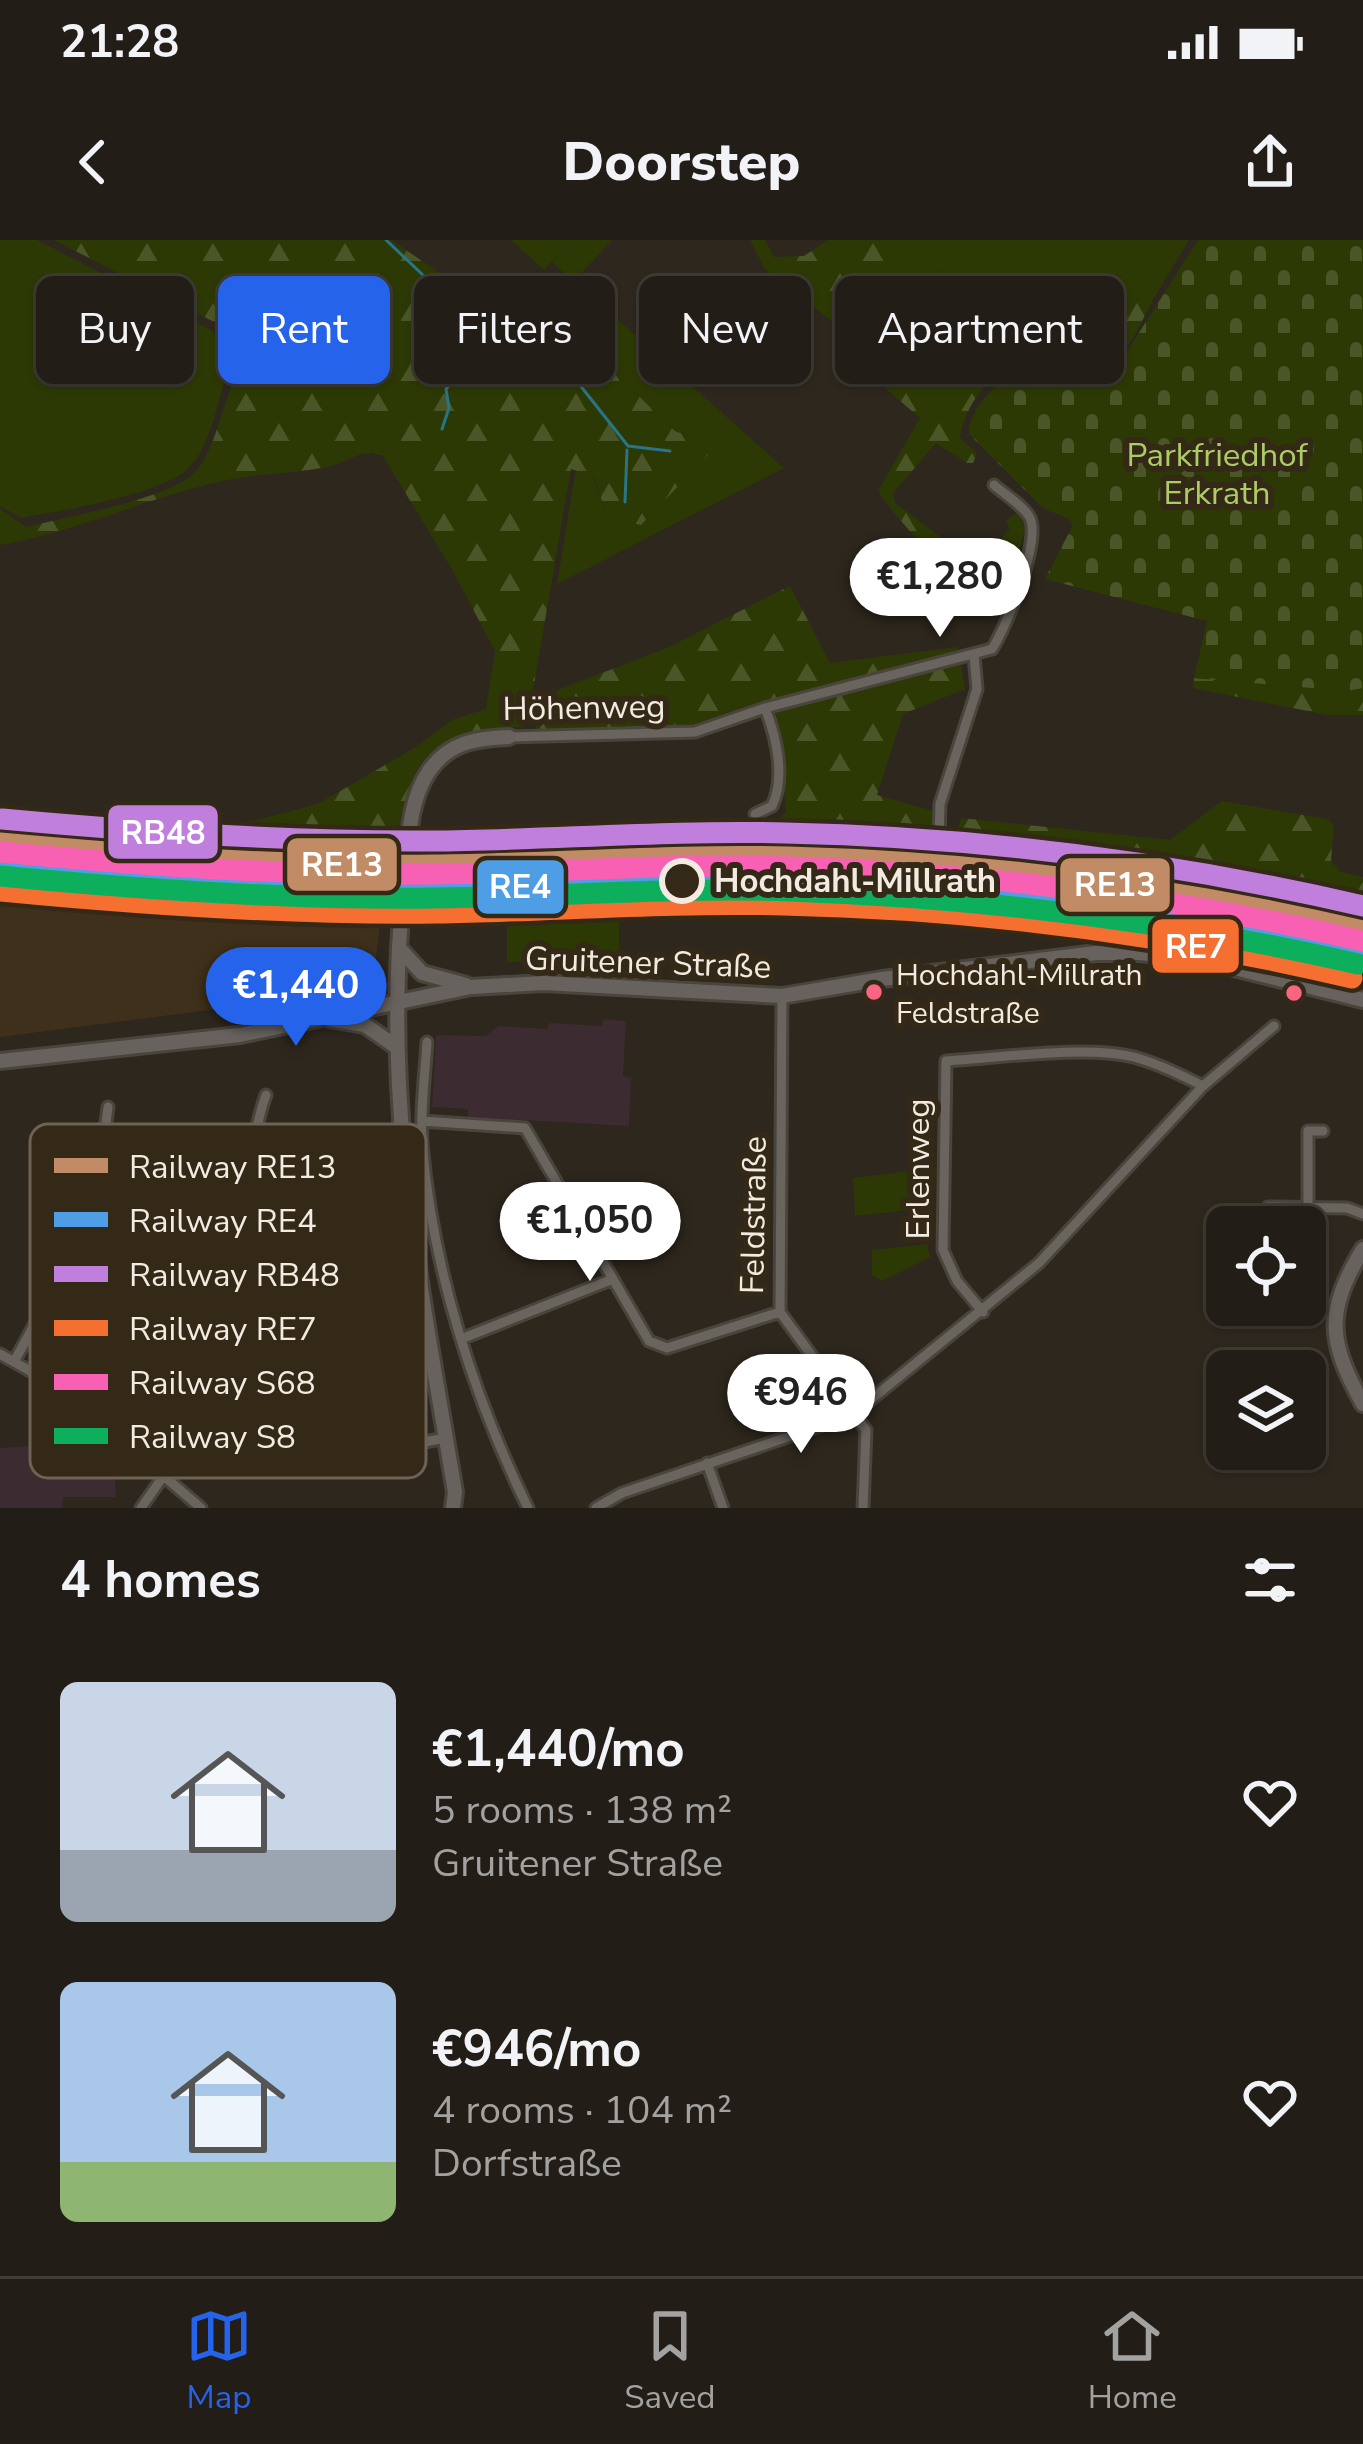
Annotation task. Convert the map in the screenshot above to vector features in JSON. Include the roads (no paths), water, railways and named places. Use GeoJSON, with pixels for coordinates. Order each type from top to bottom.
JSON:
{"type":"FeatureCollection","features":[{"type":"Feature","properties":{"kind":"main road","name":"Höhenweg"},"geometry":{"type":"LineString","coordinates":[[401,1124],[394,1046],[412,817],[432,766],[464,742],[509,737]]}},
{"type":"Feature","properties":{"kind":"main road"},"geometry":{"type":"LineString","coordinates":[[400,949],[422,973],[470,987]]}},
{"type":"Feature","properties":{"kind":"main road","name":"Gruitener Straße"},"geometry":{"type":"LineString","coordinates":[[0,1061],[162,1046],[470,987],[544,983],[782,996],[982,966],[1140,953],[1202,960],[1363,1000]]}},
{"type":"Feature","properties":{"kind":"main road"},"geometry":{"type":"LineString","coordinates":[[324,1018],[365,1025],[394,1046]]}},
{"type":"Feature","properties":{"kind":"main road"},"geometry":{"type":"LineString","coordinates":[[1363,1249],[1334,1309],[1336,1349],[1363,1404]]}},
{"type":"Feature","properties":{"kind":"main road","name":"Höhenweg"},"geometry":{"type":"LineString","coordinates":[[426,1320],[454,1500]]}},
{"type":"Feature","properties":{"kind":"main road"},"geometry":{"type":"LineString","coordinates":[[454,1500],[466,1508]]}},
{"type":"Feature","properties":{"kind":"street"},"geometry":{"type":"LineString","coordinates":[[940,836],[940,804],[977,689],[974,655],[996,645],[1032,539],[1028,514],[994,485]]}},
{"type":"Feature","properties":{"kind":"street","name":"Höhenweg"},"geometry":{"type":"LineString","coordinates":[[509,737],[682,734],[765,707],[974,655]]}},
{"type":"Feature","properties":{"kind":"street"},"geometry":{"type":"LineString","coordinates":[[755,814],[772,806],[778,792],[774,733],[765,707]]}},
{"type":"Feature","properties":{"kind":"street","name":"Feldstraße"},"geometry":{"type":"LineString","coordinates":[[782,996],[780,1312],[855,1410]]}},
{"type":"Feature","properties":{"kind":"street"},"geometry":{"type":"LineString","coordinates":[[596,1508],[622,1493],[855,1410],[983,1312],[1095,1206],[1203,1086],[1274,1026]]}},
{"type":"Feature","properties":{"kind":"street"},"geometry":{"type":"LineString","coordinates":[[422,1124],[427,1042]]}},
{"type":"Feature","properties":{"kind":"street","name":"Erlenweg"},"geometry":{"type":"LineString","coordinates":[[983,1312],[957,1281],[943,1250],[946,1061],[1130,1056],[1203,1086]]}},
{"type":"Feature","properties":{"kind":"street"},"geometry":{"type":"LineString","coordinates":[[256,1124],[266,1095]]}},
{"type":"Feature","properties":{"kind":"street"},"geometry":{"type":"LineString","coordinates":[[106,1124],[107,1107]]}},
{"type":"Feature","properties":{"kind":"street"},"geometry":{"type":"LineString","coordinates":[[422,1121],[520,1125],[525,1129],[649,1340],[658,1347],[780,1312]]}},
{"type":"Feature","properties":{"kind":"street"},"geometry":{"type":"LineString","coordinates":[[1308,1205],[1307,1131],[1324,1131]]}},
{"type":"Feature","properties":{"kind":"street"},"geometry":{"type":"LineString","coordinates":[[426,1151],[438,1240],[461,1339],[503,1457],[528,1508]]}},
{"type":"Feature","properties":{"kind":"street"},"geometry":{"type":"LineString","coordinates":[[1288,1206],[1347,1208],[1363,1214]]}},
{"type":"Feature","properties":{"kind":"street"},"geometry":{"type":"LineString","coordinates":[[461,1339],[613,1280]]}},
{"type":"Feature","properties":{"kind":"street"},"geometry":{"type":"LineString","coordinates":[[14,1362],[30,1333]]}},
{"type":"Feature","properties":{"kind":"street"},"geometry":{"type":"LineString","coordinates":[[0,1354],[30,1371]]}},
{"type":"Feature","properties":{"kind":"street"},"geometry":{"type":"LineString","coordinates":[[855,1410],[866,1430],[863,1508]]}},
{"type":"Feature","properties":{"kind":"street"},"geometry":{"type":"LineString","coordinates":[[426,1441],[446,1438]]}},
{"type":"Feature","properties":{"kind":"street"},"geometry":{"type":"LineString","coordinates":[[707,1463],[723,1508]]}},
{"type":"Feature","properties":{"kind":"street"},"geometry":{"type":"LineString","coordinates":[[141,1508],[162,1478],[200,1508]]}},
{"type":"Feature","properties":{"kind":"waterway"},"geometry":{"type":"LineString","coordinates":[[386,240],[424,276]]}},
{"type":"Feature","properties":{"kind":"waterway"},"geometry":{"type":"LineString","coordinates":[[442,429],[450,384]]}},
{"type":"Feature","properties":{"kind":"waterway"},"geometry":{"type":"LineString","coordinates":[[579,384],[628,446],[670,451]]}},
{"type":"Feature","properties":{"kind":"waterway"},"geometry":{"type":"LineString","coordinates":[[625,502],[627,450]]}},
{"type":"Feature","properties":{"kind":"rail line","name":"RB48"},"geometry":{"type":"LineString","coordinates":[[2,819],[376,841],[741,832],[858,835],[1076,854],[1363,906]]}},
{"type":"Feature","properties":{"kind":"rail line","name":"RE13"},"geometry":{"type":"LineString","coordinates":[[0,843],[326,864],[744,856],[933,864],[1149,890],[1363,931]]}},
{"type":"Feature","properties":{"kind":"rail line","name":"S68"},"geometry":{"type":"LineString","coordinates":[[0,852],[326,873],[700,866],[861,870],[1005,881],[1149,900],[1363,941]]}},
{"type":"Feature","properties":{"kind":"rail line","name":"RE4"},"geometry":{"type":"LineString","coordinates":[[0,867],[327,888],[702,880],[862,884],[1005,895],[1147,914],[1358,954]]}},
{"type":"Feature","properties":{"kind":"rail line","name":"S8"},"geometry":{"type":"LineString","coordinates":[[0,876],[327,897],[702,890],[862,894],[1147,924],[1358,964]]}},
{"type":"Feature","properties":{"kind":"rail line","name":"RE7"},"geometry":{"type":"LineString","coordinates":[[0,891],[328,912],[740,904],[855,907],[1069,926],[1352,978]]}},
{"type":"Feature","properties":{"kind":"place","name":"Hochdahl-Millrath"},"geometry":{"type":"Point","coordinates":[682,881]}},
{"type":"Feature","properties":{"kind":"place","name":"Hochdahl-Millrath Feldstraße"},"geometry":{"type":"Point","coordinates":[874,992]}},
{"type":"Feature","properties":{"kind":"park label","name":"Parkfriedhof Erkrath"},"geometry":{"type":"Point","coordinates":[1217,474]}}]}
